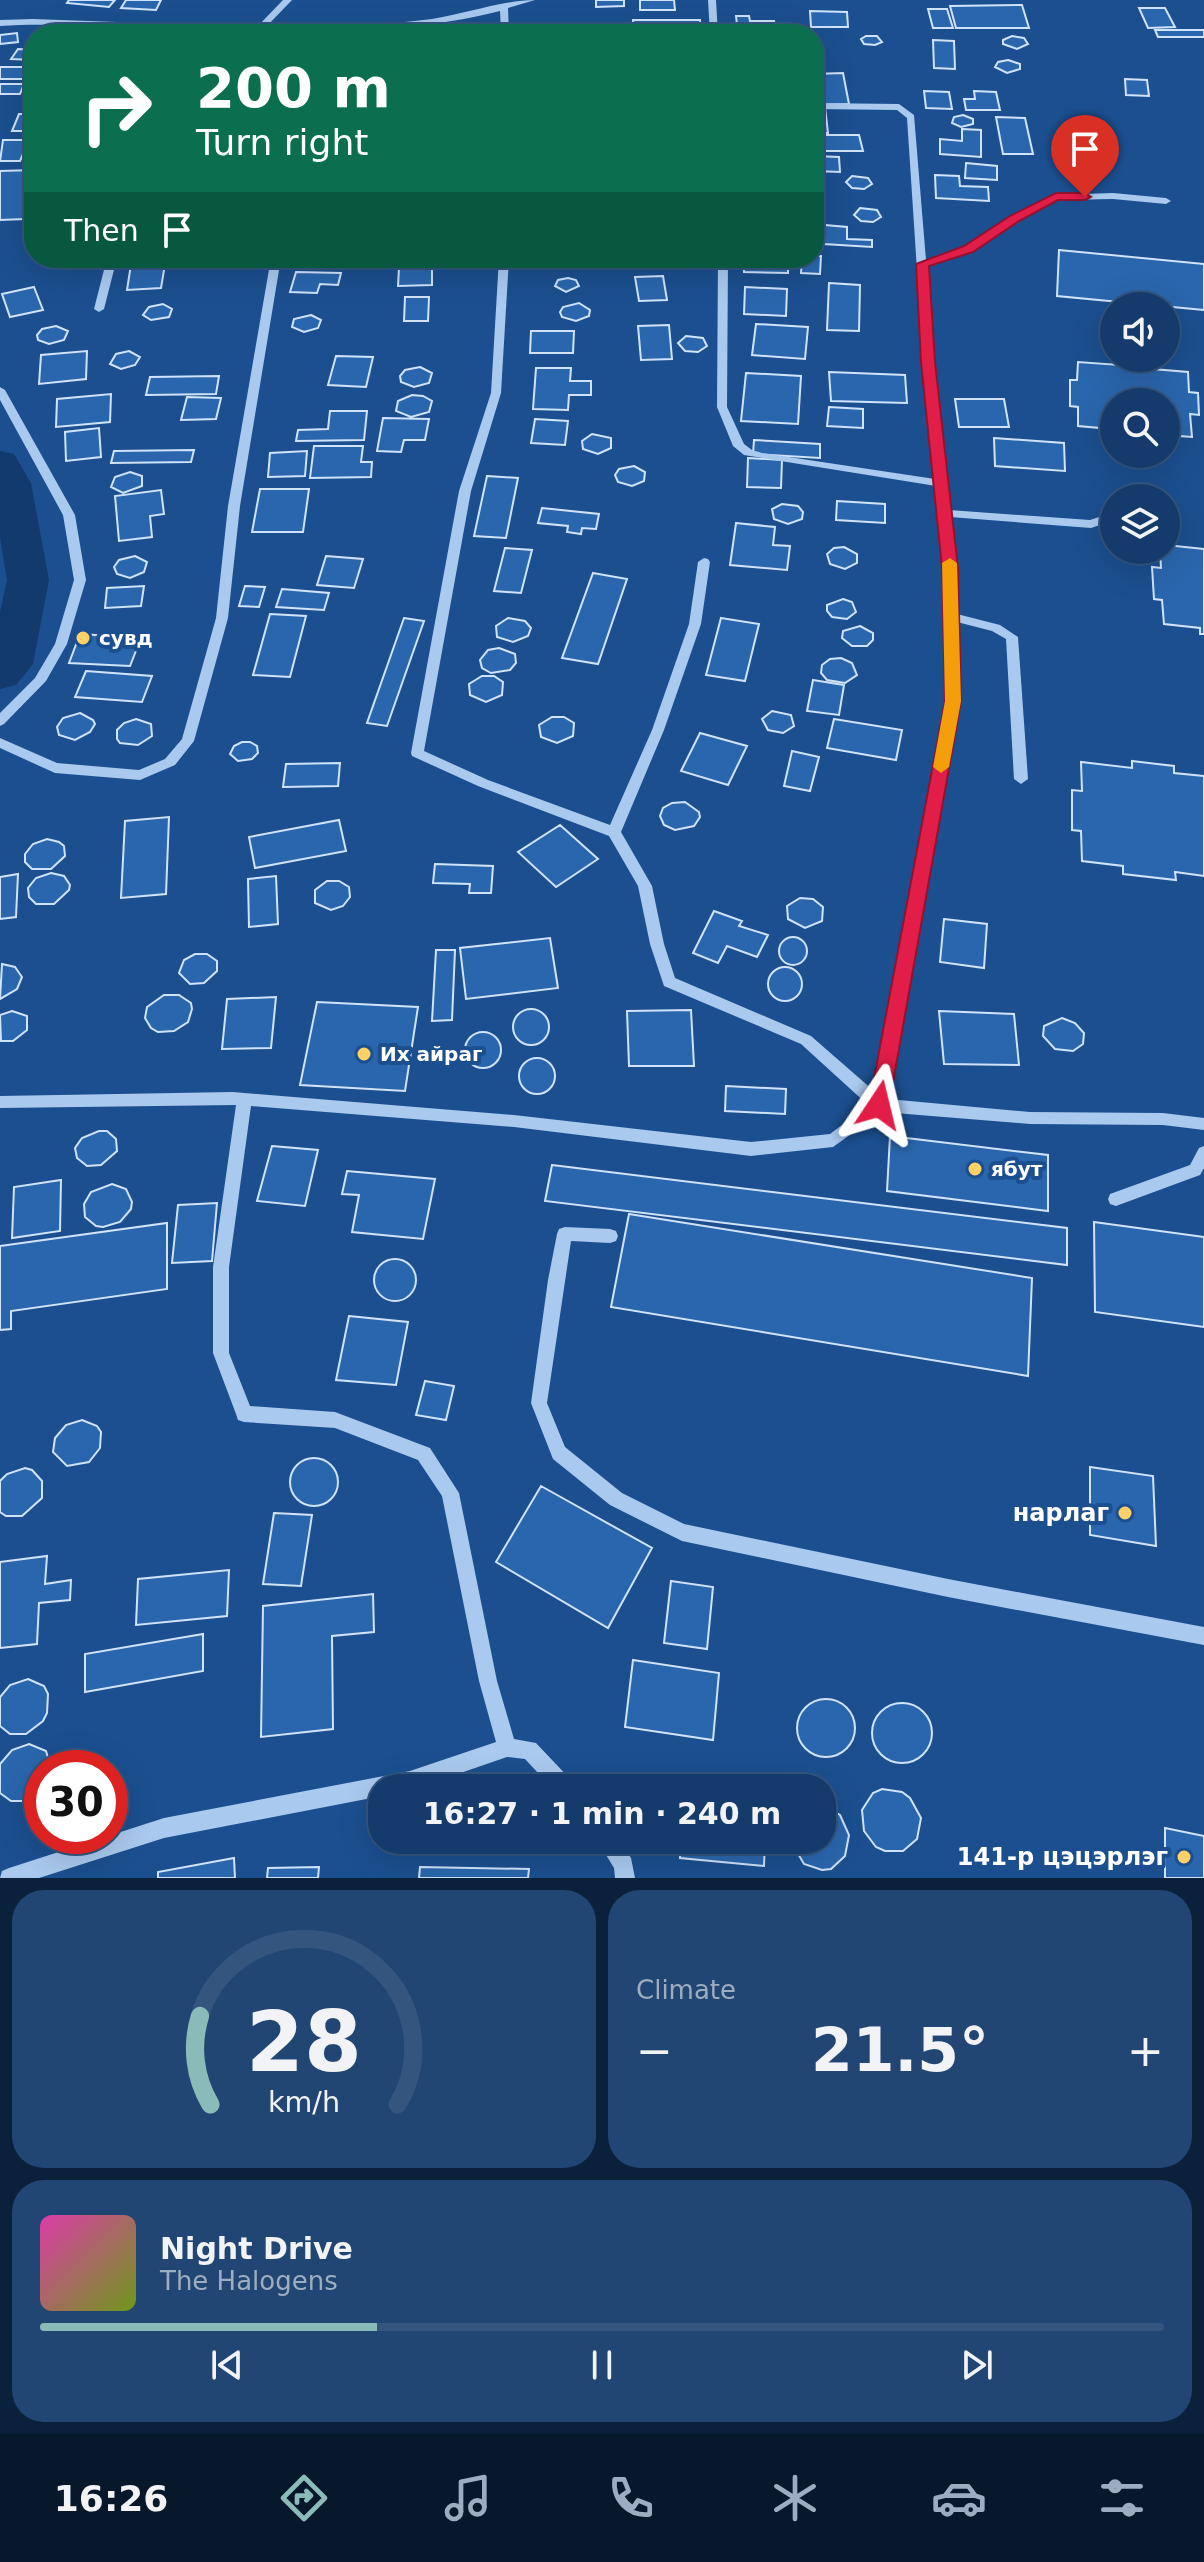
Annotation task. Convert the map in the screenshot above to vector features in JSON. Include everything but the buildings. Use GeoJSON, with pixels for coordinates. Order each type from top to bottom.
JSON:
{"type":"FeatureCollection","features":[{"type":"Feature","properties":{"kind":"street"},"geometry":{"type":"LineString","coordinates":[[264,24],[288,0]]}},
{"type":"Feature","properties":{"kind":"street"},"geometry":{"type":"LineString","coordinates":[[407,24],[504,8],[531,0]]}},
{"type":"Feature","properties":{"kind":"street"},"geometry":{"type":"LineString","coordinates":[[712,0],[713,24]]}},
{"type":"Feature","properties":{"kind":"street"},"geometry":{"type":"LineString","coordinates":[[504,8],[505,24]]}},
{"type":"Feature","properties":{"kind":"street"},"geometry":{"type":"LineString","coordinates":[[0,23],[24,24]]}},
{"type":"Feature","properties":{"kind":"street"},"geometry":{"type":"LineString","coordinates":[[0,1102],[244,1099],[514,1121],[751,1149],[833,1140],[879,1105],[953,701],[952,617],[945,513],[928,362],[911,117],[899,107],[824,106]]}},
{"type":"Feature","properties":{"kind":"street"},"geometry":{"type":"LineString","coordinates":[[922,264],[969,249],[1014,218],[1056,197],[1113,196],[1166,201]]}},
{"type":"Feature","properties":{"kind":"street"},"geometry":{"type":"LineString","coordinates":[[99,309],[109,268]]}},
{"type":"Feature","properties":{"kind":"street"},"geometry":{"type":"LineString","coordinates":[[0,743],[55,768],[140,775],[170,762],[188,741],[222,618],[234,506],[274,268]]}},
{"type":"Feature","properties":{"kind":"street"},"geometry":{"type":"LineString","coordinates":[[503,268],[496,393],[465,491],[417,753],[483,783],[614,832],[645,886],[657,944],[669,982],[806,1040],[879,1105],[1030,1118],[1163,1119],[1204,1124]]}},
{"type":"Feature","properties":{"kind":"street"},"geometry":{"type":"LineString","coordinates":[[723,268],[722,407],[739,446],[748,453],[762,456],[941,483]]}},
{"type":"Feature","properties":{"kind":"street"},"geometry":{"type":"LineString","coordinates":[[0,390],[69,515],[80,580],[61,644],[40,681],[0,721]]}},
{"type":"Feature","properties":{"kind":"street"},"geometry":{"type":"LineString","coordinates":[[945,513],[1091,524],[1100,521]]}},
{"type":"Feature","properties":{"kind":"street"},"geometry":{"type":"LineString","coordinates":[[614,832],[658,730],[695,624],[704,562]]}},
{"type":"Feature","properties":{"kind":"street"},"geometry":{"type":"LineString","coordinates":[[952,617],[996,628],[1012,637],[1021,779]]}},
{"type":"Feature","properties":{"kind":"street"},"geometry":{"type":"LineString","coordinates":[[244,1099],[221,1267],[221,1353],[244,1414],[335,1420],[424,1454],[450,1493],[488,1681],[507,1748]]}},
{"type":"Feature","properties":{"kind":"street"},"geometry":{"type":"LineString","coordinates":[[1116,1199],[1195,1170],[1204,1153]]}},
{"type":"Feature","properties":{"kind":"street"},"geometry":{"type":"LineString","coordinates":[[610,1236],[565,1234],[539,1403],[559,1453],[616,1499],[682,1532],[948,1588],[1204,1636]]}},
{"type":"Feature","properties":{"kind":"street"},"geometry":{"type":"LineString","coordinates":[[9,1878],[164,1828],[410,1781],[507,1748],[529,1750],[552,1774]]}},
{"type":"Feature","properties":{"kind":"street"},"geometry":{"type":"LineString","coordinates":[[617,1854],[624,1865],[625,1878]]}},
{"type":"Feature","properties":{"kind":"waterway"},"geometry":{"type":"LineString","coordinates":[[0,463],[11,483],[28,580],[11,664],[0,674]]}},
{"type":"Feature","properties":{"kind":"slow traffic"},"geometry":{"type":"LineString","coordinates":[[941,767],[953,701],[950,563]]}},
{"type":"Feature","properties":{"kind":"place","name":"сувд"},"geometry":{"type":"Point","coordinates":[83,638]}},
{"type":"Feature","properties":{"kind":"place","name":"Их айраг"},"geometry":{"type":"Point","coordinates":[364,1054]}},
{"type":"Feature","properties":{"kind":"place","name":"ябут"},"geometry":{"type":"Point","coordinates":[975,1169]}},
{"type":"Feature","properties":{"kind":"place","name":"нарлаг"},"geometry":{"type":"Point","coordinates":[1125,1513]}},
{"type":"Feature","properties":{"kind":"place","name":"141-р цэцэрлэг"},"geometry":{"type":"Point","coordinates":[1184,1857]}},
{"type":"Feature","properties":{"kind":"route"},"geometry":{"type":"LineString","coordinates":[[879,1105],[953,701],[950,568],[928,362],[922,264],[969,249],[1014,218],[1056,197],[1085,197]]}}]}
